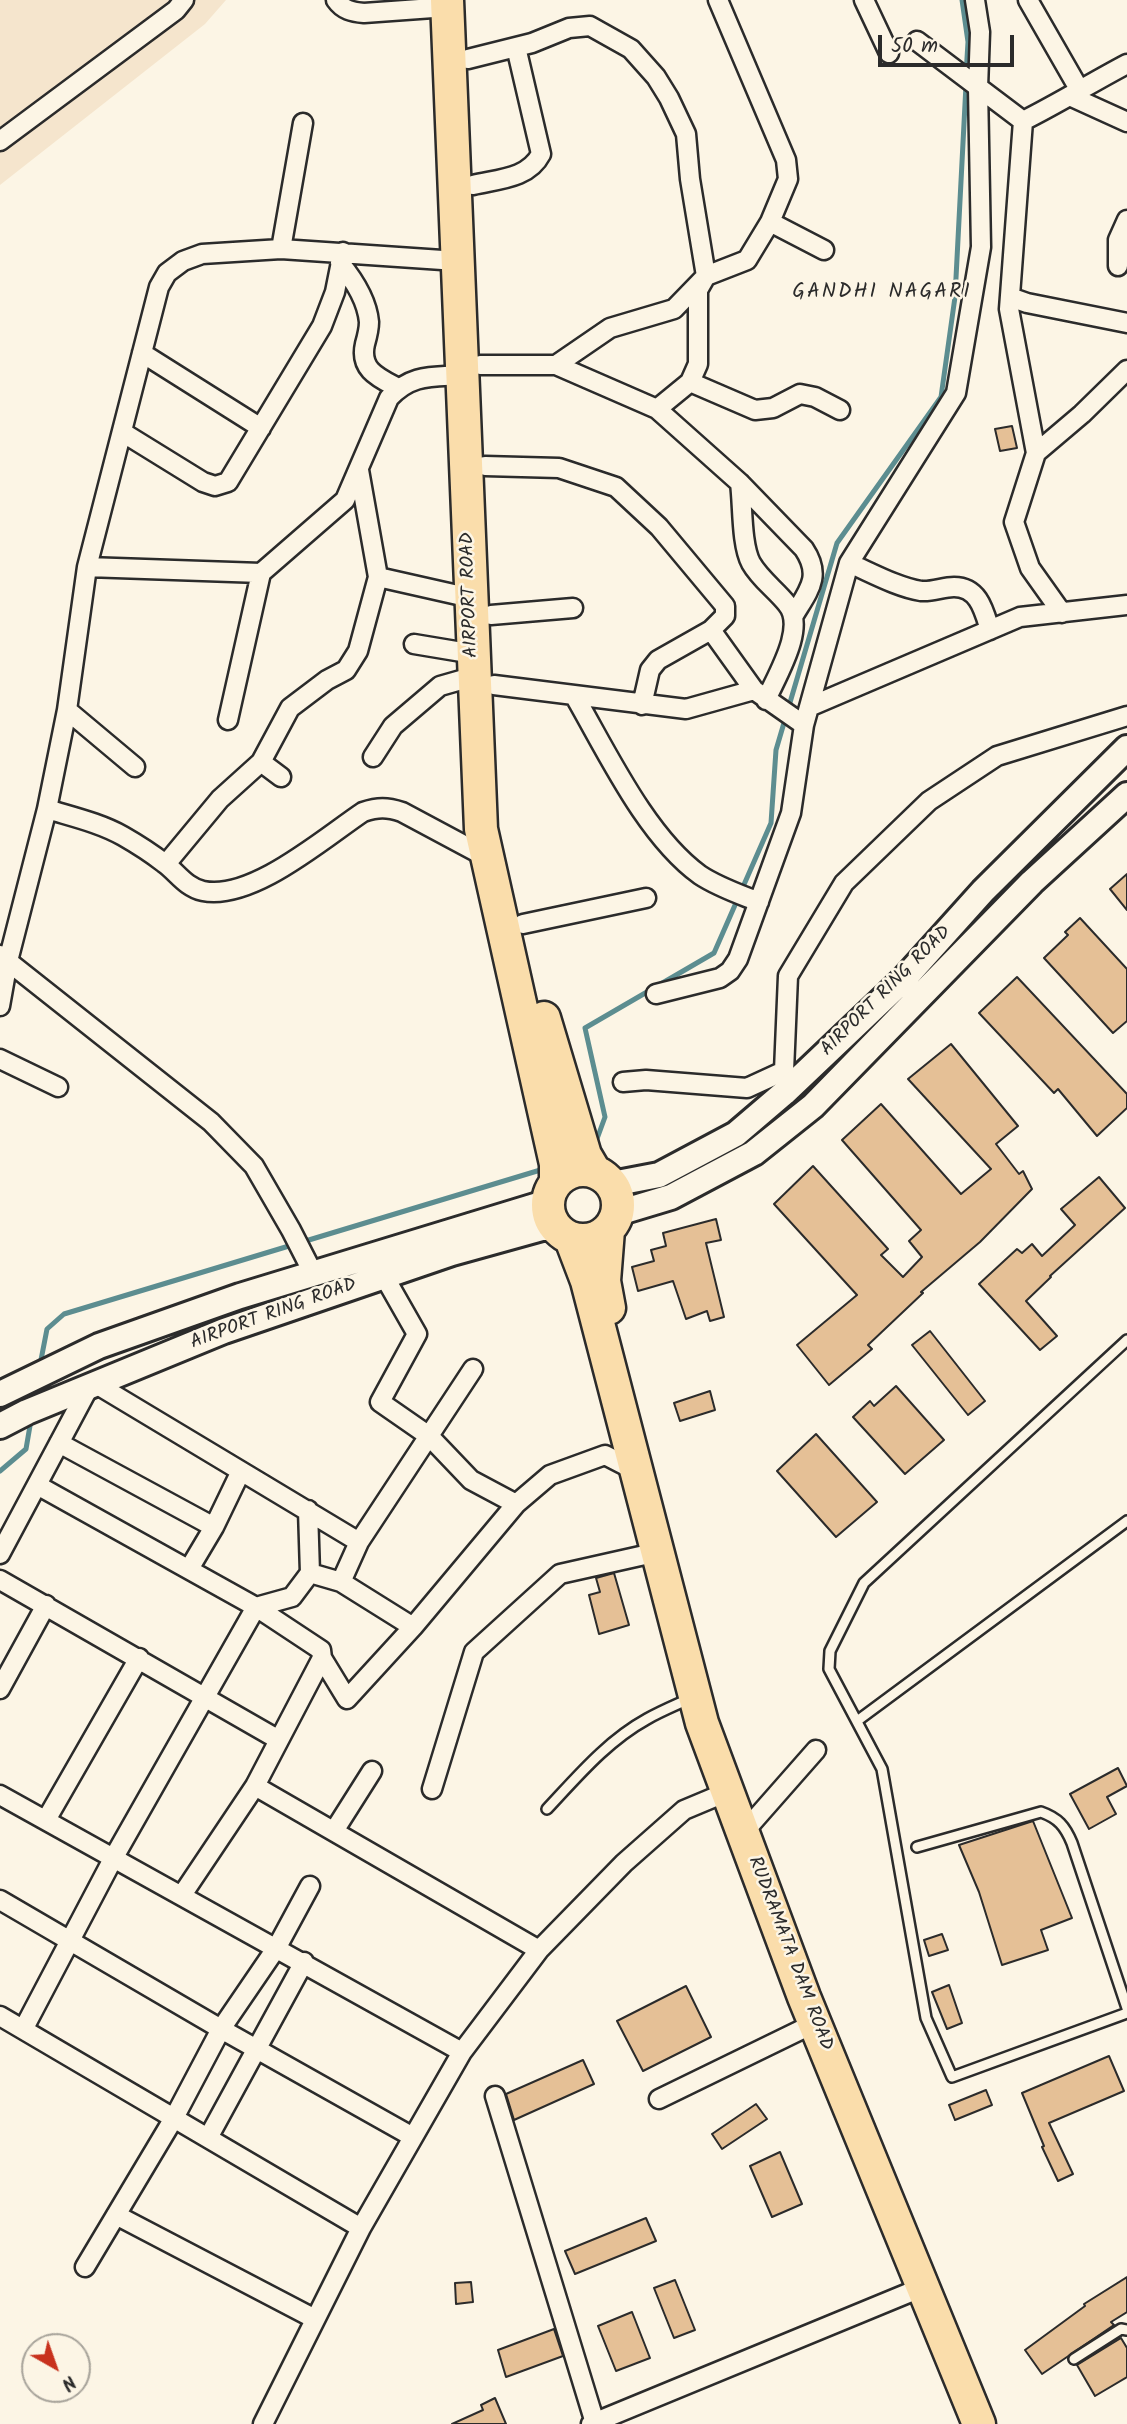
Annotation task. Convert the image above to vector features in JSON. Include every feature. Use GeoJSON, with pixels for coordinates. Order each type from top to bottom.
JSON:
{"type":"FeatureCollection","features":[{"type":"Feature","properties":{"kind":"highway","name":"AIRPORT ROAD"},"geometry":{"type":"LineString","coordinates":[[453,2],[468,60],[473,185],[471,370],[481,606]]}},
{"type":"Feature","properties":{"kind":"highway","name":"AIRPORT ROAD"},"geometry":{"type":"LineString","coordinates":[[453,2],[457,261],[485,466],[481,606],[481,829],[556,1164],[558,1213],[594,1276]]}},
{"type":"Feature","properties":{"kind":"highway","name":"AIRPORT ROAD"},"geometry":{"type":"LineString","coordinates":[[481,672],[500,826],[545,1023],[585,1155],[608,1200]]}},
{"type":"Feature","properties":{"kind":"highway"},"geometry":{"type":"LineString","coordinates":[[574,1171],[608,1200],[590,1240],[558,1213],[574,1171]]}},
{"type":"Feature","properties":{"kind":"highway"},"geometry":{"type":"LineString","coordinates":[[594,1276],[608,1200]]}},
{"type":"Feature","properties":{"kind":"highway","name":"RUDRAMATA DAM ROAD"},"geometry":{"type":"LineString","coordinates":[[594,1276],[638,1472],[702,1723],[815,2023],[979,2424]]}},
{"type":"Feature","properties":{"kind":"main road","name":"AIRPORT RING ROAD"},"geometry":{"type":"LineString","coordinates":[[608,1200],[736,1133],[774,1101],[903,981],[983,891],[1127,748]]}},
{"type":"Feature","properties":{"kind":"main road","name":"AIRPORT RING ROAD"},"geometry":{"type":"LineString","coordinates":[[608,1200],[671,1196],[754,1153],[813,1106],[1032,882],[1127,795]]}},
{"type":"Feature","properties":{"kind":"main road"},"geometry":{"type":"LineString","coordinates":[[484,1245],[514,1242],[549,1245],[570,1256],[594,1276],[626,1226],[646,1209],[671,1196]]}},
{"type":"Feature","properties":{"kind":"main road","name":"AIRPORT RING ROAD"},"geometry":{"type":"LineString","coordinates":[[0,1426],[27,1412],[224,1331],[384,1276],[542,1228],[558,1213]]}},
{"type":"Feature","properties":{"kind":"main road","name":"AIRPORT RING ROAD"},"geometry":{"type":"LineString","coordinates":[[9,1389],[99,1346],[240,1296],[313,1273],[558,1213]]}},
{"type":"Feature","properties":{"kind":"street"},"geometry":{"type":"LineString","coordinates":[[0,141],[176,10],[184,0]]}},
{"type":"Feature","properties":{"kind":"street"},"geometry":{"type":"LineString","coordinates":[[336,0],[352,12],[364,13],[453,2]]}},
{"type":"Feature","properties":{"kind":"street"},"geometry":{"type":"LineString","coordinates":[[556,365],[610,328],[674,309],[706,276],[747,260],[770,222],[788,179],[786,160],[718,0]]}},
{"type":"Feature","properties":{"kind":"street"},"geometry":{"type":"LineString","coordinates":[[864,0],[889,54]]}},
{"type":"Feature","properties":{"kind":"street"},"geometry":{"type":"LineString","coordinates":[[809,707],[849,563],[956,393],[981,247],[970,82],[980,32],[975,0]]}},
{"type":"Feature","properties":{"kind":"street"},"geometry":{"type":"LineString","coordinates":[[1028,0],[1075,93],[1127,122]]}},
{"type":"Feature","properties":{"kind":"street"},"geometry":{"type":"LineString","coordinates":[[468,60],[516,47],[569,28],[590,26],[631,50],[656,76],[669,98],[686,134],[690,179],[706,276],[698,290],[698,364],[690,382],[657,409]]}},
{"type":"Feature","properties":{"kind":"street"},"geometry":{"type":"LineString","coordinates":[[917,41],[1023,121]]}},
{"type":"Feature","properties":{"kind":"street"},"geometry":{"type":"LineString","coordinates":[[473,185],[522,173],[531,168],[541,154],[516,47]]}},
{"type":"Feature","properties":{"kind":"street"},"geometry":{"type":"LineString","coordinates":[[1023,121],[1127,64]]}},
{"type":"Feature","properties":{"kind":"street"},"geometry":{"type":"LineString","coordinates":[[1023,121],[1009,309],[1036,453],[1014,522],[1030,568],[1062,613]]}},
{"type":"Feature","properties":{"kind":"street"},"geometry":{"type":"LineString","coordinates":[[281,249],[303,123]]}},
{"type":"Feature","properties":{"kind":"street"},"geometry":{"type":"LineString","coordinates":[[1118,266],[1118,240],[1127,220]]}},
{"type":"Feature","properties":{"kind":"street"},"geometry":{"type":"LineString","coordinates":[[770,222],[824,250]]}},
{"type":"Feature","properties":{"kind":"street"},"geometry":{"type":"LineString","coordinates":[[0,1006],[4,958],[47,809],[67,710],[87,566],[159,288],[167,273],[183,261],[202,254],[281,249],[342,257],[457,261]]}},
{"type":"Feature","properties":{"kind":"street"},"geometry":{"type":"LineString","coordinates":[[342,257],[363,298],[369,321],[364,360],[376,377],[398,388]]}},
{"type":"Feature","properties":{"kind":"street"},"geometry":{"type":"LineString","coordinates":[[122,432],[203,482],[215,486],[228,482],[322,326],[335,292],[342,257]]}},
{"type":"Feature","properties":{"kind":"street"},"geometry":{"type":"LineString","coordinates":[[1010,297],[1027,303],[1127,323]]}},
{"type":"Feature","properties":{"kind":"street"},"geometry":{"type":"LineString","coordinates":[[142,353],[261,428]]}},
{"type":"Feature","properties":{"kind":"street"},"geometry":{"type":"LineString","coordinates":[[228,720],[261,573],[345,500],[389,398],[398,388],[416,378],[471,370],[556,365],[657,409],[740,483],[804,549],[812,561],[812,584],[794,615]]}},
{"type":"Feature","properties":{"kind":"street"},"geometry":{"type":"LineString","coordinates":[[1036,453],[1082,414],[1127,370]]}},
{"type":"Feature","properties":{"kind":"street"},"geometry":{"type":"LineString","coordinates":[[690,382],[755,411],[773,408],[800,394],[815,397],[840,410]]}},
{"type":"Feature","properties":{"kind":"street"},"geometry":{"type":"LineString","coordinates":[[485,466],[559,468],[616,487],[659,527],[725,606],[725,616],[711,630],[658,660],[650,670],[642,705]]}},
{"type":"Feature","properties":{"kind":"street"},"geometry":{"type":"LineString","coordinates":[[166,864],[220,799],[261,762],[290,708],[327,680],[346,670],[358,651],[378,577],[359,470]]}},
{"type":"Feature","properties":{"kind":"street"},"geometry":{"type":"LineString","coordinates":[[656,994],[720,978],[730,971],[738,959],[746,897],[792,813],[779,708],[794,634],[794,615],[752,566],[747,554],[740,483]]}},
{"type":"Feature","properties":{"kind":"street"},"geometry":{"type":"LineString","coordinates":[[849,563],[903,586],[922,591],[954,587],[964,589],[981,604],[990,630]]}},
{"type":"Feature","properties":{"kind":"street"},"geometry":{"type":"LineString","coordinates":[[87,566],[261,573]]}},
{"type":"Feature","properties":{"kind":"street"},"geometry":{"type":"LineString","coordinates":[[378,577],[481,606],[573,608]]}},
{"type":"Feature","properties":{"kind":"street"},"geometry":{"type":"LineString","coordinates":[[414,644],[481,672],[574,695],[686,709],[809,707],[1020,617],[1127,606]]}},
{"type":"Feature","properties":{"kind":"street"},"geometry":{"type":"LineString","coordinates":[[711,630],[779,708]]}},
{"type":"Feature","properties":{"kind":"street"},"geometry":{"type":"LineString","coordinates":[[373,757],[393,726],[440,686],[481,672]]}},
{"type":"Feature","properties":{"kind":"street"},"geometry":{"type":"LineString","coordinates":[[574,695],[632,794],[670,850],[700,874],[746,897]]}},
{"type":"Feature","properties":{"kind":"street"},"geometry":{"type":"LineString","coordinates":[[67,710],[135,767]]}},
{"type":"Feature","properties":{"kind":"street"},"geometry":{"type":"LineString","coordinates":[[624,1082],[646,1080],[747,1088],[784,1072],[788,976],[844,883],[929,801],[997,756],[1127,716]]}},
{"type":"Feature","properties":{"kind":"street"},"geometry":{"type":"LineString","coordinates":[[261,762],[281,777]]}},
{"type":"Feature","properties":{"kind":"street"},"geometry":{"type":"LineString","coordinates":[[47,809],[100,825],[123,836],[166,864],[181,880],[200,890],[222,893],[247,885],[285,866],[363,811],[387,807],[422,822],[488,858]]}},
{"type":"Feature","properties":{"kind":"street"},"geometry":{"type":"LineString","coordinates":[[523,924],[646,898]]}},
{"type":"Feature","properties":{"kind":"street"},"geometry":{"type":"LineString","coordinates":[[4,958],[211,1122],[254,1166],[313,1273]]}},
{"type":"Feature","properties":{"kind":"street"},"geometry":{"type":"LineString","coordinates":[[0,1059],[58,1087]]}},
{"type":"Feature","properties":{"kind":"street"},"geometry":{"type":"LineString","coordinates":[[384,1276],[417,1334],[380,1402],[429,1436],[471,1480],[516,1504]]}},
{"type":"Feature","properties":{"kind":"street"},"geometry":{"type":"LineString","coordinates":[[341,1582],[359,1542],[473,1368]]}},
{"type":"Feature","properties":{"kind":"street"},"geometry":{"type":"LineString","coordinates":[[0,1554],[92,1385],[359,1542]]}},
{"type":"Feature","properties":{"kind":"street"},"geometry":{"type":"LineString","coordinates":[[59,1443],[214,1527]]}},
{"type":"Feature","properties":{"kind":"street"},"geometry":{"type":"LineString","coordinates":[[37,1485],[256,1607],[321,1650],[322,1658],[347,1699],[413,1627],[516,1504],[550,1475],[605,1455],[638,1472]]}},
{"type":"Feature","properties":{"kind":"street"},"geometry":{"type":"LineString","coordinates":[[189,1569],[242,1471]]}},
{"type":"Feature","properties":{"kind":"street"},"geometry":{"type":"LineString","coordinates":[[24,2028],[114,1857],[256,1607],[292,1597],[310,1573],[308,1510]]}},
{"type":"Feature","properties":{"kind":"street"},"geometry":{"type":"LineString","coordinates":[[432,1789],[474,1652],[560,1574],[658,1552]]}},
{"type":"Feature","properties":{"kind":"street"},"geometry":{"type":"LineString","coordinates":[[310,1573],[341,1582],[413,1627]]}},
{"type":"Feature","properties":{"kind":"street"},"geometry":{"type":"LineString","coordinates":[[0,1580],[279,1740]]}},
{"type":"Feature","properties":{"kind":"street"},"geometry":{"type":"LineString","coordinates":[[0,1689],[46,1605]]}},
{"type":"Feature","properties":{"kind":"street"},"geometry":{"type":"LineString","coordinates":[[46,1820],[139,1658]]}},
{"type":"Feature","properties":{"kind":"street"},"geometry":{"type":"LineString","coordinates":[[181,1895],[255,1786],[322,1658]]}},
{"type":"Feature","properties":{"kind":"street"},"geometry":{"type":"LineString","coordinates":[[743,1833],[816,1750]]}},
{"type":"Feature","properties":{"kind":"street"},"geometry":{"type":"LineString","coordinates":[[334,1831],[372,1771]]}},
{"type":"Feature","properties":{"kind":"street"},"geometry":{"type":"LineString","coordinates":[[255,1786],[539,1950]]}},
{"type":"Feature","properties":{"kind":"street"},"geometry":{"type":"LineString","coordinates":[[263,2424],[361,2228],[462,2052],[539,1950],[624,1863],[684,1810],[727,1792]]}},
{"type":"Feature","properties":{"kind":"street"},"geometry":{"type":"LineString","coordinates":[[0,1795],[462,2052]]}},
{"type":"Feature","properties":{"kind":"street"},"geometry":{"type":"LineString","coordinates":[[85,2267],[174,2118],[220,2029],[277,1947],[310,1886]]}},
{"type":"Feature","properties":{"kind":"street"},"geometry":{"type":"LineString","coordinates":[[0,1900],[220,2029],[413,2137]]}},
{"type":"Feature","properties":{"kind":"street"},"geometry":{"type":"LineString","coordinates":[[208,2138],[304,1962]]}},
{"type":"Feature","properties":{"kind":"street"},"geometry":{"type":"LineString","coordinates":[[0,2016],[361,2228]]}},
{"type":"Feature","properties":{"kind":"street"},"geometry":{"type":"LineString","coordinates":[[659,2099],[815,2023]]}},
{"type":"Feature","properties":{"kind":"street"},"geometry":{"type":"LineString","coordinates":[[495,2096],[593,2423],[923,2287]]}},
{"type":"Feature","properties":{"kind":"street"},"geometry":{"type":"LineString","coordinates":[[116,2215],[315,2319]]}},
{"type":"Feature","properties":{"kind":"lane"},"geometry":{"type":"LineString","coordinates":[[1127,1340],[864,1583],[830,1651],[829,1669],[882,1769],[926,2018],[952,2077],[1127,2013]]}},
{"type":"Feature","properties":{"kind":"lane"},"geometry":{"type":"LineString","coordinates":[[857,1721],[1127,1521]]}},
{"type":"Feature","properties":{"kind":"lane"},"geometry":{"type":"LineString","coordinates":[[547,1809],[590,1763],[616,1741],[645,1720],[695,1696]]}},
{"type":"Feature","properties":{"kind":"lane"},"geometry":{"type":"LineString","coordinates":[[917,1847],[1041,1812],[1057,1818],[1072,1843],[1127,2008]]}},
{"type":"Feature","properties":{"kind":"lane"},"geometry":{"type":"LineString","coordinates":[[1074,2359],[1121,2329],[1127,2330]]}},
{"type":"Feature","properties":{"kind":"shaded area"},"geometry":{"type":"Polygon","coordinates":[[[0,0],[226,0],[205,24],[0,185],[0,0]]]}},
{"type":"Feature","properties":{"kind":"building"},"geometry":{"type":"Polygon","coordinates":[[[1012,426],[1017,448],[1000,451],[995,429],[1012,426]]]}},
{"type":"Feature","properties":{"kind":"building"},"geometry":{"type":"Polygon","coordinates":[[[1127,874],[1127,910],[1110,889],[1127,874]]]}},
{"type":"Feature","properties":{"kind":"building"},"geometry":{"type":"Polygon","coordinates":[[[1080,918],[1127,969],[1127,1021],[1113,1033],[1044,958],[1068,935],[1065,932],[1080,918]]]}},
{"type":"Feature","properties":{"kind":"building"},"geometry":{"type":"Polygon","coordinates":[[[1017,977],[1127,1094],[1127,1108],[1097,1136],[1058,1089],[1054,1093],[979,1013],[1017,977]]]}},
{"type":"Feature","properties":{"kind":"building"},"geometry":{"type":"Polygon","coordinates":[[[951,1044],[1018,1126],[996,1144],[1019,1174],[1023,1171],[1032,1189],[980,1242],[921,1292],[923,1293],[868,1345],[872,1349],[829,1385],[797,1345],[857,1295],[774,1204],[813,1166],[888,1249],[881,1255],[903,1277],[922,1257],[909,1241],[921,1230],[842,1140],[881,1104],[961,1194],[991,1169],[908,1079],[951,1044]]]}},
{"type":"Feature","properties":{"kind":"building"},"geometry":{"type":"Polygon","coordinates":[[[1099,1177],[1125,1208],[1026,1301],[1057,1336],[1040,1350],[979,1284],[1017,1249],[1022,1253],[1032,1244],[1042,1256],[1075,1225],[1061,1209],[1099,1177]]]}},
{"type":"Feature","properties":{"kind":"building"},"geometry":{"type":"Polygon","coordinates":[[[716,1219],[721,1240],[706,1243],[724,1317],[710,1321],[707,1311],[686,1319],[673,1281],[638,1291],[632,1267],[654,1261],[651,1250],[666,1246],[663,1233],[716,1219]]]}},
{"type":"Feature","properties":{"kind":"building"},"geometry":{"type":"Polygon","coordinates":[[[930,1331],[985,1401],[968,1415],[912,1345],[930,1331]]]}},
{"type":"Feature","properties":{"kind":"building"},"geometry":{"type":"Polygon","coordinates":[[[896,1386],[944,1440],[905,1474],[853,1417],[870,1401],[874,1406],[896,1386]]]}},
{"type":"Feature","properties":{"kind":"building"},"geometry":{"type":"Polygon","coordinates":[[[710,1391],[715,1410],[680,1421],[674,1403],[710,1391]]]}},
{"type":"Feature","properties":{"kind":"building"},"geometry":{"type":"Polygon","coordinates":[[[816,1434],[877,1502],[836,1537],[777,1471],[816,1434]]]}},
{"type":"Feature","properties":{"kind":"building"},"geometry":{"type":"Polygon","coordinates":[[[614,1573],[629,1625],[599,1634],[589,1595],[600,1592],[596,1578],[614,1573]]]}},
{"type":"Feature","properties":{"kind":"building"},"geometry":{"type":"Polygon","coordinates":[[[1118,1768],[1127,1786],[1107,1797],[1116,1814],[1089,1829],[1070,1794],[1118,1768]]]}},
{"type":"Feature","properties":{"kind":"building"},"geometry":{"type":"Polygon","coordinates":[[[1033,1821],[1072,1918],[1041,1930],[1048,1950],[1002,1965],[979,1892],[959,1845],[1033,1821]]]}},
{"type":"Feature","properties":{"kind":"building"},"geometry":{"type":"Polygon","coordinates":[[[942,1934],[948,1950],[929,1956],[924,1940],[942,1934]]]}},
{"type":"Feature","properties":{"kind":"building"},"geometry":{"type":"Polygon","coordinates":[[[949,1985],[962,2023],[947,2029],[932,1992],[949,1985]]]}},
{"type":"Feature","properties":{"kind":"building"},"geometry":{"type":"Polygon","coordinates":[[[686,1986],[711,2037],[643,2071],[617,2021],[686,1986]]]}},
{"type":"Feature","properties":{"kind":"building"},"geometry":{"type":"Polygon","coordinates":[[[1109,2056],[1124,2091],[1049,2123],[1073,2174],[1058,2181],[1022,2093],[1109,2056]]]}},
{"type":"Feature","properties":{"kind":"building"},"geometry":{"type":"Polygon","coordinates":[[[583,2060],[594,2084],[514,2120],[506,2094],[583,2060]]]}},
{"type":"Feature","properties":{"kind":"building"},"geometry":{"type":"Polygon","coordinates":[[[986,2090],[992,2105],[955,2120],[949,2105],[986,2090]]]}},
{"type":"Feature","properties":{"kind":"building"},"geometry":{"type":"Polygon","coordinates":[[[756,2104],[767,2119],[722,2149],[712,2134],[756,2104]]]}},
{"type":"Feature","properties":{"kind":"building"},"geometry":{"type":"Polygon","coordinates":[[[780,2152],[802,2204],[772,2217],[750,2166],[780,2152]]]}},
{"type":"Feature","properties":{"kind":"building"},"geometry":{"type":"Polygon","coordinates":[[[646,2218],[656,2241],[575,2274],[565,2251],[646,2218]]]}},
{"type":"Feature","properties":{"kind":"building"},"geometry":{"type":"Polygon","coordinates":[[[1127,2277],[1127,2312],[1111,2322],[1114,2325],[1042,2374],[1025,2350],[1085,2306],[1084,2304],[1127,2277]]]}},
{"type":"Feature","properties":{"kind":"building"},"geometry":{"type":"Polygon","coordinates":[[[675,2280],[695,2330],[674,2338],[654,2288],[675,2280]]]}},
{"type":"Feature","properties":{"kind":"building"},"geometry":{"type":"Polygon","coordinates":[[[471,2282],[473,2302],[456,2304],[455,2283],[471,2282]]]}},
{"type":"Feature","properties":{"kind":"building"},"geometry":{"type":"Polygon","coordinates":[[[632,2312],[650,2358],[616,2371],[598,2326],[632,2312]]]}},
{"type":"Feature","properties":{"kind":"building"},"geometry":{"type":"Polygon","coordinates":[[[554,2329],[563,2356],[506,2377],[498,2350],[554,2329]]]}},
{"type":"Feature","properties":{"kind":"building"},"geometry":{"type":"Polygon","coordinates":[[[1121,2338],[1127,2348],[1127,2377],[1095,2396],[1077,2365],[1121,2338]]]}},
{"type":"Feature","properties":{"kind":"building"},"geometry":{"type":"Polygon","coordinates":[[[495,2398],[506,2424],[452,2424],[483,2410],[481,2405],[495,2398]]]}},
{"type":"Feature","properties":{"kind":"waterway"},"geometry":{"type":"LineString","coordinates":[[962,0],[968,42],[966,75]]}},
{"type":"Feature","properties":{"kind":"waterway"},"geometry":{"type":"LineString","coordinates":[[594,1147],[605,1117],[585,1028],[714,953],[771,823],[776,750],[837,543],[941,397],[955,297],[966,85]]}},
{"type":"Feature","properties":{"kind":"waterway"},"geometry":{"type":"LineString","coordinates":[[40,1365],[47,1329],[64,1314],[547,1168]]}},
{"type":"Feature","properties":{"kind":"waterway"},"geometry":{"type":"LineString","coordinates":[[0,1471],[26,1449],[31,1420]]}},
{"type":"Feature","properties":{"kind":"district","name":"GANDHI NAGARI"},"geometry":{"type":"Point","coordinates":[882,293]}}]}
